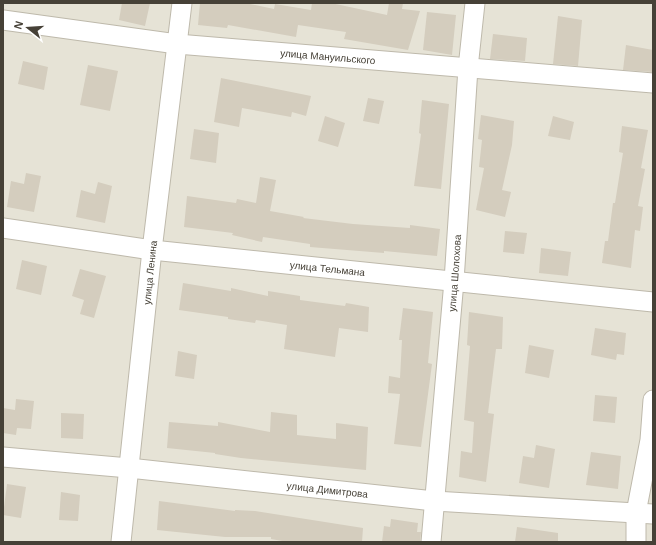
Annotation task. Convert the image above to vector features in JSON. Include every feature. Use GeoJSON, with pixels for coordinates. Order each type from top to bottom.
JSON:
{"type":"FeatureCollection","features":[{"type":"Feature","properties":{"kind":"street","name":"улица Ленина"},"geometry":{"type":"LineString","coordinates":[[121,542],[152,250],[182,3]]}},
{"type":"Feature","properties":{"kind":"street","name":"улица Шолохова"},"geometry":{"type":"LineString","coordinates":[[431,542],[454,281],[468,68],[475,3]]}},
{"type":"Feature","properties":{"kind":"street","name":"улица Мануильского"},"geometry":{"type":"LineString","coordinates":[[3,20],[177,44],[653,83]]}},
{"type":"Feature","properties":{"kind":"street","name":"улица Тельмана"},"geometry":{"type":"LineString","coordinates":[[3,228],[152,250],[653,302]]}},
{"type":"Feature","properties":{"kind":"street"},"geometry":{"type":"LineString","coordinates":[[636,542],[644,514],[653,400]]}},
{"type":"Feature","properties":{"kind":"street","name":"улица Димитрова"},"geometry":{"type":"LineString","coordinates":[[3,457],[129,468],[434,501],[644,514]]}},
{"type":"Feature","properties":{"kind":"shaded area"},"geometry":{"type":"Polygon","coordinates":[[[3,3],[653,3],[653,542],[3,542],[3,3]]]}},
{"type":"Feature","properties":{"kind":"building"},"geometry":{"type":"Polygon","coordinates":[[[122,3],[150,3],[145,26],[119,20],[122,3]]]}},
{"type":"Feature","properties":{"kind":"building"},"geometry":{"type":"Polygon","coordinates":[[[200,3],[245,3],[274,9],[275,4],[311,10],[312,3],[331,3],[387,15],[389,3],[403,3],[402,9],[420,11],[408,50],[344,39],[346,32],[298,25],[296,37],[228,25],[227,28],[198,25],[200,3]]]}},
{"type":"Feature","properties":{"kind":"building"},"geometry":{"type":"Polygon","coordinates":[[[427,12],[456,15],[452,55],[423,50],[427,12]]]}},
{"type":"Feature","properties":{"kind":"building"},"geometry":{"type":"Polygon","coordinates":[[[558,16],[582,20],[578,66],[553,64],[558,16]]]}},
{"type":"Feature","properties":{"kind":"building"},"geometry":{"type":"Polygon","coordinates":[[[493,34],[527,38],[525,61],[490,59],[493,34]]]}},
{"type":"Feature","properties":{"kind":"building"},"geometry":{"type":"Polygon","coordinates":[[[626,45],[653,50],[653,72],[623,70],[626,45]]]}},
{"type":"Feature","properties":{"kind":"building"},"geometry":{"type":"Polygon","coordinates":[[[23,61],[48,67],[44,90],[18,84],[23,61]]]}},
{"type":"Feature","properties":{"kind":"building"},"geometry":{"type":"Polygon","coordinates":[[[88,65],[118,71],[110,111],[80,105],[88,65]]]}},
{"type":"Feature","properties":{"kind":"building"},"geometry":{"type":"Polygon","coordinates":[[[221,78],[311,96],[306,116],[292,112],[291,117],[242,108],[239,127],[214,122],[221,78]]]}},
{"type":"Feature","properties":{"kind":"building"},"geometry":{"type":"Polygon","coordinates":[[[368,98],[384,101],[379,124],[363,121],[368,98]]]}},
{"type":"Feature","properties":{"kind":"building"},"geometry":{"type":"Polygon","coordinates":[[[422,100],[449,104],[441,189],[414,186],[421,134],[419,133],[422,100]]]}},
{"type":"Feature","properties":{"kind":"building"},"geometry":{"type":"Polygon","coordinates":[[[481,115],[514,121],[512,145],[502,190],[511,192],[505,217],[476,210],[484,168],[479,167],[482,140],[478,139],[481,115]]]}},
{"type":"Feature","properties":{"kind":"building"},"geometry":{"type":"Polygon","coordinates":[[[325,116],[345,123],[338,147],[318,141],[325,116]]]}},
{"type":"Feature","properties":{"kind":"building"},"geometry":{"type":"Polygon","coordinates":[[[553,116],[574,122],[570,140],[548,136],[553,116]]]}},
{"type":"Feature","properties":{"kind":"building"},"geometry":{"type":"Polygon","coordinates":[[[622,126],[648,130],[641,168],[645,169],[638,206],[643,207],[640,231],[635,230],[631,268],[602,263],[605,241],[608,241],[613,203],[615,203],[623,153],[619,152],[622,126]]]}},
{"type":"Feature","properties":{"kind":"building"},"geometry":{"type":"Polygon","coordinates":[[[194,129],[219,133],[216,163],[190,159],[194,129]]]}},
{"type":"Feature","properties":{"kind":"building"},"geometry":{"type":"Polygon","coordinates":[[[26,173],[41,176],[34,212],[7,207],[11,181],[24,184],[26,173]]]}},
{"type":"Feature","properties":{"kind":"building"},"geometry":{"type":"Polygon","coordinates":[[[260,177],[276,180],[270,211],[304,217],[303,218],[353,224],[410,228],[410,225],[440,229],[437,256],[384,251],[384,253],[310,247],[310,244],[263,237],[262,242],[232,235],[233,233],[184,227],[187,196],[236,203],[237,199],[256,203],[260,177]]]}},
{"type":"Feature","properties":{"kind":"building"},"geometry":{"type":"Polygon","coordinates":[[[98,182],[112,186],[105,223],[76,217],[81,190],[95,194],[98,182]]]}},
{"type":"Feature","properties":{"kind":"building"},"geometry":{"type":"Polygon","coordinates":[[[505,231],[527,233],[524,254],[503,252],[505,231]]]}},
{"type":"Feature","properties":{"kind":"building"},"geometry":{"type":"Polygon","coordinates":[[[541,248],[571,252],[568,276],[539,273],[541,248]]]}},
{"type":"Feature","properties":{"kind":"building"},"geometry":{"type":"Polygon","coordinates":[[[22,260],[47,266],[41,295],[16,289],[22,260]]]}},
{"type":"Feature","properties":{"kind":"building"},"geometry":{"type":"Polygon","coordinates":[[[80,269],[106,276],[94,318],[80,314],[84,300],[72,296],[80,269]]]}},
{"type":"Feature","properties":{"kind":"building"},"geometry":{"type":"Polygon","coordinates":[[[183,283],[231,291],[231,288],[268,296],[268,291],[300,296],[300,300],[345,306],[346,303],[369,307],[368,332],[339,328],[335,357],[284,349],[287,325],[256,320],[255,323],[228,319],[228,317],[179,310],[183,283]]]}},
{"type":"Feature","properties":{"kind":"building"},"geometry":{"type":"Polygon","coordinates":[[[403,308],[433,312],[428,363],[432,364],[421,447],[394,444],[400,394],[388,393],[389,376],[400,378],[402,340],[399,340],[403,308]]]}},
{"type":"Feature","properties":{"kind":"building"},"geometry":{"type":"Polygon","coordinates":[[[469,312],[503,317],[502,349],[496,349],[488,413],[494,414],[486,482],[459,477],[461,451],[472,453],[474,422],[464,420],[470,346],[467,345],[469,312]]]}},
{"type":"Feature","properties":{"kind":"building"},"geometry":{"type":"Polygon","coordinates":[[[595,328],[626,333],[624,355],[617,354],[616,360],[591,355],[595,328]]]}},
{"type":"Feature","properties":{"kind":"building"},"geometry":{"type":"Polygon","coordinates":[[[529,345],[554,350],[549,378],[525,373],[529,345]]]}},
{"type":"Feature","properties":{"kind":"building"},"geometry":{"type":"Polygon","coordinates":[[[178,351],[197,355],[194,379],[175,376],[178,351]]]}},
{"type":"Feature","properties":{"kind":"building"},"geometry":{"type":"Polygon","coordinates":[[[595,395],[617,397],[615,423],[593,421],[595,395]]]}},
{"type":"Feature","properties":{"kind":"building"},"geometry":{"type":"Polygon","coordinates":[[[16,399],[34,401],[31,429],[17,428],[16,435],[3,433],[3,408],[15,410],[16,399]]]}},
{"type":"Feature","properties":{"kind":"building"},"geometry":{"type":"Polygon","coordinates":[[[271,412],[297,415],[297,435],[336,439],[336,423],[368,427],[366,470],[241,458],[215,453],[167,448],[169,422],[218,426],[218,422],[270,432],[271,412]]]}},
{"type":"Feature","properties":{"kind":"building"},"geometry":{"type":"Polygon","coordinates":[[[61,413],[84,414],[83,439],[61,438],[61,413]]]}},
{"type":"Feature","properties":{"kind":"building"},"geometry":{"type":"Polygon","coordinates":[[[536,445],[555,449],[549,488],[519,483],[523,456],[534,458],[536,445]]]}},
{"type":"Feature","properties":{"kind":"building"},"geometry":{"type":"Polygon","coordinates":[[[591,452],[621,456],[618,489],[586,485],[591,452]]]}},
{"type":"Feature","properties":{"kind":"building"},"geometry":{"type":"Polygon","coordinates":[[[7,484],[26,487],[21,518],[3,515],[7,484]]]}},
{"type":"Feature","properties":{"kind":"building"},"geometry":{"type":"Polygon","coordinates":[[[61,492],[80,495],[78,521],[59,520],[61,492]]]}},
{"type":"Feature","properties":{"kind":"building"},"geometry":{"type":"Polygon","coordinates":[[[159,501],[235,511],[255,511],[363,528],[362,542],[288,542],[271,539],[271,537],[225,537],[157,530],[159,501]]]}},
{"type":"Feature","properties":{"kind":"building"},"geometry":{"type":"Polygon","coordinates":[[[391,519],[418,523],[417,532],[421,532],[420,542],[382,542],[384,526],[390,527],[391,519]]]}},
{"type":"Feature","properties":{"kind":"building"},"geometry":{"type":"Polygon","coordinates":[[[517,527],[558,533],[558,542],[515,542],[517,527]]]}}]}
